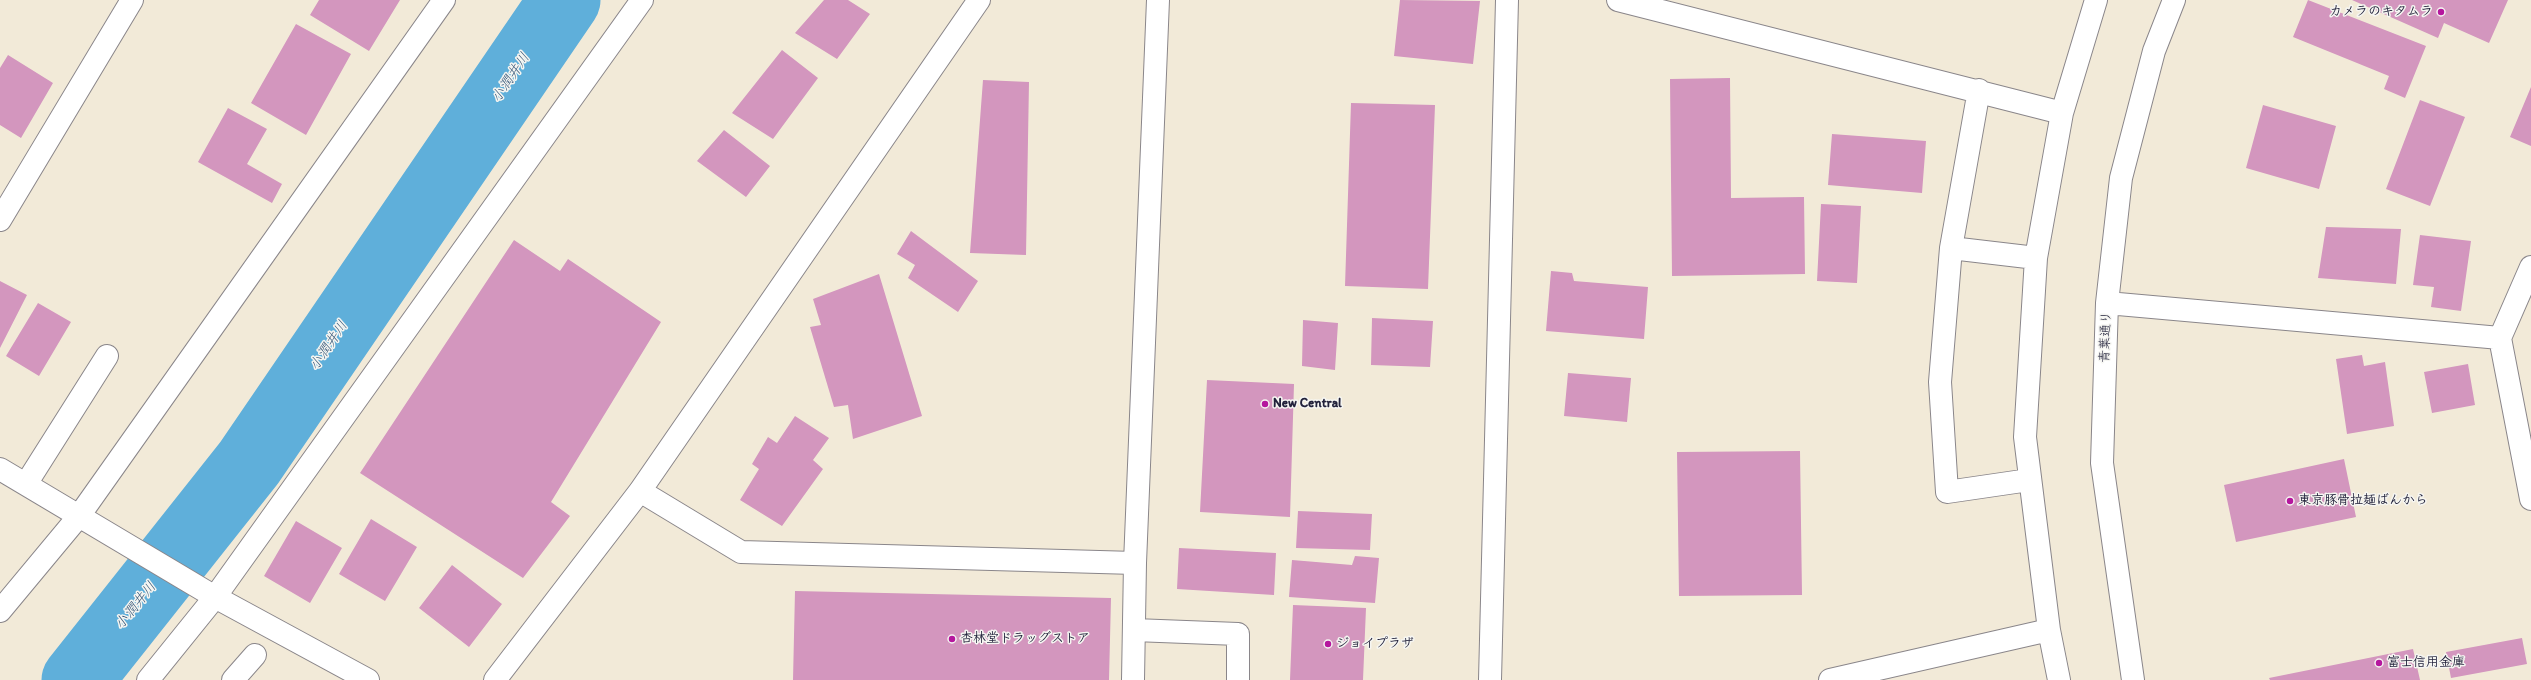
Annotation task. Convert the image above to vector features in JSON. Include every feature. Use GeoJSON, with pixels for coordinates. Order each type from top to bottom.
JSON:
{"type":"FeatureCollection","features":[{"type":"Feature","properties":{"kind":"street"},"geometry":{"type":"LineString","coordinates":[[0,220],[132,0]]}},
{"type":"Feature","properties":{"kind":"street"},"geometry":{"type":"LineString","coordinates":[[0,611],[80,516],[444,0]]}},
{"type":"Feature","properties":{"kind":"street"},"geometry":{"type":"LineString","coordinates":[[148,680],[215,597],[642,0]]}},
{"type":"Feature","properties":{"kind":"street"},"geometry":{"type":"LineString","coordinates":[[495,680],[640,491],[979,0]]}},
{"type":"Feature","properties":{"kind":"street"},"geometry":{"type":"LineString","coordinates":[[1133,680],[1135,563],[1158,0]]}},
{"type":"Feature","properties":{"kind":"street"},"geometry":{"type":"LineString","coordinates":[[1490,680],[1507,0]]}},
{"type":"Feature","properties":{"kind":"street"},"geometry":{"type":"LineString","coordinates":[[1618,0],[1979,90],[2062,113]]}},
{"type":"Feature","properties":{"kind":"street"},"geometry":{"type":"LineString","coordinates":[[2059,680],[2049,630],[2029,480],[2025,437],[2036,258],[2062,113],[2096,0]]}},
{"type":"Feature","properties":{"kind":"street","name":"青葉通り"},"geometry":{"type":"LineString","coordinates":[[2133,680],[2102,463],[2107,304],[2121,178],[2154,52],[2174,0]]}},
{"type":"Feature","properties":{"kind":"street"},"geometry":{"type":"LineString","coordinates":[[1979,90],[1952,248],[1940,382],[1947,492],[2029,480]]}},
{"type":"Feature","properties":{"kind":"street"},"geometry":{"type":"LineString","coordinates":[[1952,248],[2036,258]]}},
{"type":"Feature","properties":{"kind":"street"},"geometry":{"type":"LineString","coordinates":[[2531,267],[2500,338],[2531,499]]}},
{"type":"Feature","properties":{"kind":"street"},"geometry":{"type":"LineString","coordinates":[[2107,304],[2500,338]]}},
{"type":"Feature","properties":{"kind":"street"},"geometry":{"type":"LineString","coordinates":[[26,484],[107,356]]}},
{"type":"Feature","properties":{"kind":"street"},"geometry":{"type":"LineString","coordinates":[[0,469],[215,597],[338,673],[368,680]]}},
{"type":"Feature","properties":{"kind":"street"},"geometry":{"type":"LineString","coordinates":[[640,491],[741,552],[1135,563]]}},
{"type":"Feature","properties":{"kind":"street"},"geometry":{"type":"LineString","coordinates":[[1134,630],[1238,634],[1238,680]]}},
{"type":"Feature","properties":{"kind":"street"},"geometry":{"type":"LineString","coordinates":[[1830,680],[2049,630]]}},
{"type":"Feature","properties":{"kind":"street"},"geometry":{"type":"LineString","coordinates":[[233,680],[255,655]]}},
{"type":"Feature","properties":{"kind":"building"},"geometry":{"type":"Polygon","coordinates":[[[319,0],[400,0],[369,51],[310,15],[319,0]]]}},
{"type":"Feature","properties":{"kind":"building"},"geometry":{"type":"Polygon","coordinates":[[[824,0],[848,0],[870,14],[837,59],[795,33],[824,0]]]}},
{"type":"Feature","properties":{"kind":"building"},"geometry":{"type":"Polygon","coordinates":[[[1400,0],[1480,1],[1473,64],[1394,56],[1400,0]]]}},
{"type":"Feature","properties":{"kind":"building"},"geometry":{"type":"Polygon","coordinates":[[[2308,0],[2426,46],[2405,98],[2384,89],[2389,76],[2293,37],[2308,0]]]}},
{"type":"Feature","properties":{"kind":"building","name":"カメラのキタムラ"},"geometry":{"type":"Polygon","coordinates":[[[2352,0],[2508,0],[2489,43],[2444,23],[2438,38],[2352,0]]]}},
{"type":"Feature","properties":{"kind":"building"},"geometry":{"type":"Polygon","coordinates":[[[296,24],[351,54],[306,135],[251,103],[296,24]]]}},
{"type":"Feature","properties":{"kind":"building"},"geometry":{"type":"Polygon","coordinates":[[[782,50],[818,78],[773,139],[732,113],[782,50]]]}},
{"type":"Feature","properties":{"kind":"building"},"geometry":{"type":"Polygon","coordinates":[[[8,55],[53,83],[21,138],[0,125],[0,68],[8,55]]]}},
{"type":"Feature","properties":{"kind":"building"},"geometry":{"type":"Polygon","coordinates":[[[1730,78],[1731,198],[1804,197],[1805,274],[1672,276],[1670,79],[1730,78]]]}},
{"type":"Feature","properties":{"kind":"building"},"geometry":{"type":"Polygon","coordinates":[[[983,80],[1029,82],[1026,255],[970,253],[983,80]]]}},
{"type":"Feature","properties":{"kind":"building"},"geometry":{"type":"Polygon","coordinates":[[[2531,87],[2531,146],[2510,137],[2531,87]]]}},
{"type":"Feature","properties":{"kind":"building"},"geometry":{"type":"Polygon","coordinates":[[[2420,100],[2465,117],[2430,206],[2386,189],[2420,100]]]}},
{"type":"Feature","properties":{"kind":"building"},"geometry":{"type":"Polygon","coordinates":[[[1351,103],[1435,105],[1428,289],[1345,286],[1351,103]]]}},
{"type":"Feature","properties":{"kind":"building"},"geometry":{"type":"Polygon","coordinates":[[[2263,105],[2336,126],[2319,189],[2246,168],[2263,105]]]}},
{"type":"Feature","properties":{"kind":"building"},"geometry":{"type":"Polygon","coordinates":[[[228,108],[267,129],[247,164],[282,184],[272,203],[198,162],[228,108]]]}},
{"type":"Feature","properties":{"kind":"building"},"geometry":{"type":"Polygon","coordinates":[[[724,130],[770,166],[746,197],[697,161],[724,130]]]}},
{"type":"Feature","properties":{"kind":"building"},"geometry":{"type":"Polygon","coordinates":[[[1832,134],[1926,141],[1922,193],[1828,185],[1832,134]]]}},
{"type":"Feature","properties":{"kind":"building"},"geometry":{"type":"Polygon","coordinates":[[[1821,204],[1861,206],[1857,283],[1817,281],[1821,204]]]}},
{"type":"Feature","properties":{"kind":"building"},"geometry":{"type":"Polygon","coordinates":[[[2326,227],[2401,229],[2396,284],[2318,278],[2326,227]]]}},
{"type":"Feature","properties":{"kind":"building"},"geometry":{"type":"Polygon","coordinates":[[[911,231],[978,281],[958,312],[908,278],[915,265],[897,254],[911,231]]]}},
{"type":"Feature","properties":{"kind":"building"},"geometry":{"type":"Polygon","coordinates":[[[2420,235],[2471,241],[2461,311],[2431,307],[2434,287],[2413,285],[2420,235]]]}},
{"type":"Feature","properties":{"kind":"building"},"geometry":{"type":"Polygon","coordinates":[[[514,240],[560,271],[568,259],[661,322],[551,502],[570,516],[523,578],[360,473],[514,240]]]}},
{"type":"Feature","properties":{"kind":"building"},"geometry":{"type":"Polygon","coordinates":[[[1551,271],[1572,273],[1574,281],[1648,287],[1644,339],[1546,331],[1551,271]]]}},
{"type":"Feature","properties":{"kind":"building"},"geometry":{"type":"Polygon","coordinates":[[[879,274],[922,416],[853,439],[848,405],[834,407],[810,327],[821,325],[813,299],[879,274]]]}},
{"type":"Feature","properties":{"kind":"building"},"geometry":{"type":"Polygon","coordinates":[[[0,281],[27,295],[0,348],[0,281]]]}},
{"type":"Feature","properties":{"kind":"building"},"geometry":{"type":"Polygon","coordinates":[[[38,303],[71,322],[39,376],[6,356],[38,303]]]}},
{"type":"Feature","properties":{"kind":"building"},"geometry":{"type":"Polygon","coordinates":[[[1372,318],[1433,321],[1430,367],[1371,365],[1372,318]]]}},
{"type":"Feature","properties":{"kind":"building"},"geometry":{"type":"Polygon","coordinates":[[[1303,320],[1338,323],[1335,370],[1302,366],[1303,320]]]}},
{"type":"Feature","properties":{"kind":"building"},"geometry":{"type":"Polygon","coordinates":[[[2362,355],[2364,366],[2385,362],[2394,426],[2347,434],[2336,359],[2362,355]]]}},
{"type":"Feature","properties":{"kind":"building"},"geometry":{"type":"Polygon","coordinates":[[[2468,364],[2475,405],[2432,413],[2424,372],[2468,364]]]}},
{"type":"Feature","properties":{"kind":"building"},"geometry":{"type":"Polygon","coordinates":[[[1568,373],[1631,378],[1627,422],[1564,416],[1568,373]]]}},
{"type":"Feature","properties":{"kind":"building"},"geometry":{"type":"Polygon","coordinates":[[[1207,380],[1294,384],[1290,517],[1200,512],[1207,380]]]}},
{"type":"Feature","properties":{"kind":"building"},"geometry":{"type":"Polygon","coordinates":[[[795,416],[829,438],[813,460],[823,469],[782,526],[740,500],[759,469],[752,464],[768,437],[777,443],[795,416]]]}},
{"type":"Feature","properties":{"kind":"building"},"geometry":{"type":"Polygon","coordinates":[[[1800,451],[1802,595],[1679,596],[1677,452],[1800,451]]]}},
{"type":"Feature","properties":{"kind":"building","name":"東京豚骨拉麺ばんから"},"geometry":{"type":"Polygon","coordinates":[[[2344,459],[2356,517],[2236,542],[2224,485],[2344,459]]]}},
{"type":"Feature","properties":{"kind":"building"},"geometry":{"type":"Polygon","coordinates":[[[1298,511],[1372,514],[1370,550],[1296,548],[1298,511]]]}},
{"type":"Feature","properties":{"kind":"building"},"geometry":{"type":"Polygon","coordinates":[[[371,519],[417,547],[385,601],[339,574],[371,519]]]}},
{"type":"Feature","properties":{"kind":"building"},"geometry":{"type":"Polygon","coordinates":[[[296,521],[342,548],[310,603],[264,576],[296,521]]]}},
{"type":"Feature","properties":{"kind":"building"},"geometry":{"type":"Polygon","coordinates":[[[1179,548],[1276,553],[1274,595],[1177,589],[1179,548]]]}},
{"type":"Feature","properties":{"kind":"building"},"geometry":{"type":"Polygon","coordinates":[[[1355,556],[1379,558],[1375,603],[1289,597],[1292,560],[1352,565],[1355,556]]]}},
{"type":"Feature","properties":{"kind":"building"},"geometry":{"type":"Polygon","coordinates":[[[452,565],[502,604],[469,647],[419,608],[452,565]]]}},
{"type":"Feature","properties":{"kind":"building","name":"杏林堂ドラッグストア"},"geometry":{"type":"Polygon","coordinates":[[[795,591],[1111,598],[1109,680],[793,680],[795,591]]]}},
{"type":"Feature","properties":{"kind":"building","name":"ジョイプラザ"},"geometry":{"type":"Polygon","coordinates":[[[1293,605],[1366,608],[1363,680],[1290,680],[1293,605]]]}},
{"type":"Feature","properties":{"kind":"building"},"geometry":{"type":"Polygon","coordinates":[[[2522,638],[2527,664],[2451,678],[2446,652],[2522,638]]]}},
{"type":"Feature","properties":{"kind":"building","name":"富士信用金庫"},"geometry":{"type":"Polygon","coordinates":[[[2413,649],[2420,680],[2270,680],[2269,678],[2413,649]]]}},
{"type":"Feature","properties":{"kind":"waterway","name":"小潤井川"},"geometry":{"type":"LineString","coordinates":[[77,680],[249,463],[565,0]]}},
{"type":"Feature","properties":{"kind":"place","name":"カメラのキタムラ"},"geometry":{"type":"Point","coordinates":[2441,12]}},
{"type":"Feature","properties":{"kind":"place","name":"New Central"},"geometry":{"type":"Point","coordinates":[1265,404]}},
{"type":"Feature","properties":{"kind":"place","name":"東京豚骨拉麺ばんから"},"geometry":{"type":"Point","coordinates":[2290,501]}},
{"type":"Feature","properties":{"kind":"place","name":"杏林堂ドラッグストア"},"geometry":{"type":"Point","coordinates":[952,639]}},
{"type":"Feature","properties":{"kind":"place","name":"ジョイプラザ"},"geometry":{"type":"Point","coordinates":[1328,644]}},
{"type":"Feature","properties":{"kind":"place","name":"富士信用金庫"},"geometry":{"type":"Point","coordinates":[2379,663]}}]}
